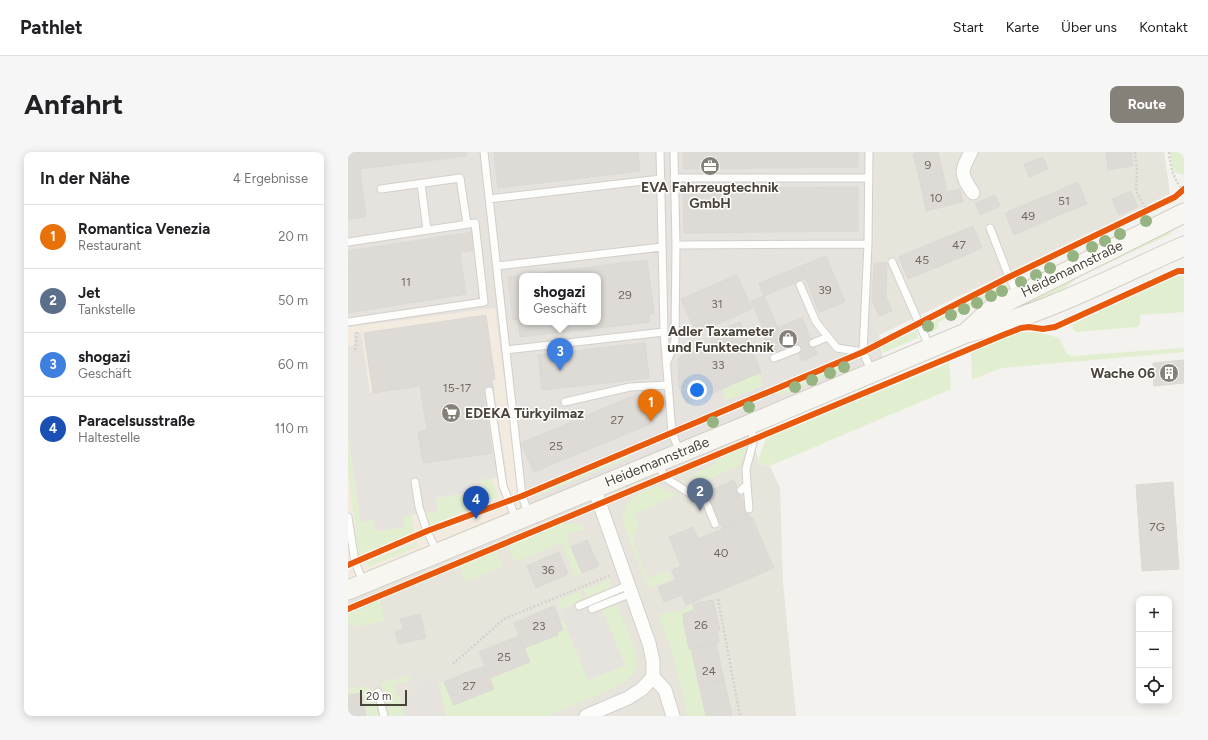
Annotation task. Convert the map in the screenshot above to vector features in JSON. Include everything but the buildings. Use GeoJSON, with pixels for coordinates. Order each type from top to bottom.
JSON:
{"type":"FeatureCollection","features":[{"type":"Feature","properties":{"kind":"main road","name":"Heidemannstraße"},"geometry":{"type":"LineString","coordinates":[[966,333],[992,308],[1184,213]]}},
{"type":"Feature","properties":{"kind":"main road","name":"Heidemannstraße"},"geometry":{"type":"LineString","coordinates":[[356,587],[966,333],[995,326],[1057,303],[1184,246]]}},
{"type":"Feature","properties":{"kind":"street"},"geometry":{"type":"LineString","coordinates":[[971,152],[963,167],[962,178],[973,193]]}},
{"type":"Feature","properties":{"kind":"street"},"geometry":{"type":"LineString","coordinates":[[586,716],[628,698],[642,689],[653,677],[653,661],[649,643],[594,488]]}},
{"type":"Feature","properties":{"kind":"street"},"geometry":{"type":"LineString","coordinates":[[653,677],[665,690],[673,716]]}},
{"type":"Feature","properties":{"kind":"lane"},"geometry":{"type":"LineString","coordinates":[[484,152],[522,496],[523,518]]}},
{"type":"Feature","properties":{"kind":"lane"},"geometry":{"type":"LineString","coordinates":[[660,152],[664,332],[672,433],[680,453]]}},
{"type":"Feature","properties":{"kind":"lane"},"geometry":{"type":"LineString","coordinates":[[667,364],[675,341],[676,245],[674,152]]}},
{"type":"Feature","properties":{"kind":"lane"},"geometry":{"type":"LineString","coordinates":[[869,152],[868,244],[863,352],[872,372]]}},
{"type":"Feature","properties":{"kind":"lane"},"geometry":{"type":"LineString","coordinates":[[381,189],[460,178],[467,224]]}},
{"type":"Feature","properties":{"kind":"lane"},"geometry":{"type":"LineString","coordinates":[[674,178],[869,178]]}},
{"type":"Feature","properties":{"kind":"lane"},"geometry":{"type":"LineString","coordinates":[[489,199],[661,179]]}},
{"type":"Feature","properties":{"kind":"lane"},"geometry":{"type":"LineString","coordinates":[[421,184],[427,230]]}},
{"type":"Feature","properties":{"kind":"lane"},"geometry":{"type":"LineString","coordinates":[[348,242],[475,223],[484,302],[348,322]]}},
{"type":"Feature","properties":{"kind":"lane"},"geometry":{"type":"LineString","coordinates":[[990,228],[1009,277],[1018,295]]}},
{"type":"Feature","properties":{"kind":"lane"},"geometry":{"type":"LineString","coordinates":[[676,245],[868,244]]}},
{"type":"Feature","properties":{"kind":"lane"},"geometry":{"type":"LineString","coordinates":[[497,266],[662,247]]}},
{"type":"Feature","properties":{"kind":"lane"},"geometry":{"type":"LineString","coordinates":[[892,262],[930,348]]}},
{"type":"Feature","properties":{"kind":"lane"},"geometry":{"type":"LineString","coordinates":[[800,285],[816,322],[837,348],[863,352]]}},
{"type":"Feature","properties":{"kind":"lane"},"geometry":{"type":"LineString","coordinates":[[506,350],[664,332]]}},
{"type":"Feature","properties":{"kind":"lane"},"geometry":{"type":"LineString","coordinates":[[813,343],[828,337]]}},
{"type":"Feature","properties":{"kind":"lane"},"geometry":{"type":"LineString","coordinates":[[774,358],[797,349]]}},
{"type":"Feature","properties":{"kind":"lane"},"geometry":{"type":"LineString","coordinates":[[565,402],[630,387],[668,385]]}},
{"type":"Feature","properties":{"kind":"lane"},"geometry":{"type":"LineString","coordinates":[[489,391],[503,486],[523,518]]}},
{"type":"Feature","properties":{"kind":"lane"},"geometry":{"type":"LineString","coordinates":[[748,425],[754,439],[746,469],[744,488],[749,509]]}},
{"type":"Feature","properties":{"kind":"lane"},"geometry":{"type":"LineString","coordinates":[[658,462],[664,477],[707,504],[715,524]]}},
{"type":"Feature","properties":{"kind":"lane"},"geometry":{"type":"LineString","coordinates":[[415,482],[419,507],[438,553]]}},
{"type":"Feature","properties":{"kind":"lane"},"geometry":{"type":"LineString","coordinates":[[348,517],[355,562],[356,587]]}},
{"type":"Feature","properties":{"kind":"lane"},"geometry":{"type":"LineString","coordinates":[[579,606],[630,589]]}},
{"type":"Feature","properties":{"kind":"lane"},"geometry":{"type":"LineString","coordinates":[[592,609],[630,589]]}},
{"type":"Feature","properties":{"kind":"lane"},"geometry":{"type":"LineString","coordinates":[[378,692],[384,716]]}},
{"type":"Feature","properties":{"kind":"path"},"geometry":{"type":"LineString","coordinates":[[1135,152],[1138,170],[1136,191],[1147,211]]}},
{"type":"Feature","properties":{"kind":"path"},"geometry":{"type":"LineString","coordinates":[[1169,152],[1171,171],[1174,179],[1183,191]]}},
{"type":"Feature","properties":{"kind":"path"},"geometry":{"type":"LineString","coordinates":[[355,350],[357,333],[356,321]]}},
{"type":"Feature","properties":{"kind":"path"},"geometry":{"type":"LineString","coordinates":[[453,664],[504,619],[624,569]]}},
{"type":"Feature","properties":{"kind":"path"},"geometry":{"type":"LineString","coordinates":[[718,599],[740,716]]}},
{"type":"Feature","properties":{"kind":"shaded area"},"geometry":{"type":"Polygon","coordinates":[[[348,152],[875,152],[872,319],[879,335],[884,365],[521,516],[495,308],[348,327],[348,152]]]}},
{"type":"Feature","properties":{"kind":"shaded area"},"geometry":{"type":"Polygon","coordinates":[[[875,152],[1164,152],[1170,194],[879,335],[872,319],[875,152]]]}},
{"type":"Feature","properties":{"kind":"shaded area"},"geometry":{"type":"Polygon","coordinates":[[[495,307],[521,516],[348,588],[348,327],[495,307]]]}},
{"type":"Feature","properties":{"kind":"shaded area"},"geometry":{"type":"Polygon","coordinates":[[[361,332],[370,393],[420,386],[427,430],[418,432],[423,463],[492,453],[483,391],[494,390],[507,476],[480,480],[482,491],[436,498],[438,511],[403,516],[404,527],[375,531],[374,520],[361,522],[348,435],[348,346],[355,345],[353,333],[361,332]]]}},
{"type":"Feature","properties":{"kind":"shaded area"},"geometry":{"type":"Polygon","coordinates":[[[749,422],[759,464],[770,466],[780,488],[783,582],[796,716],[348,716],[348,588],[749,422]]]}},
{"type":"Feature","properties":{"kind":"shaded area"},"geometry":{"type":"Polygon","coordinates":[[[587,599],[593,613],[602,610],[625,665],[588,680],[560,610],[587,599]]]}},
{"type":"Feature","properties":{"kind":"shaded area"},"geometry":{"type":"Polygon","coordinates":[[[436,676],[446,716],[404,716],[400,696],[420,692],[418,680],[436,676]]]}},
{"type":"Feature","properties":{"kind":"green space"},"geometry":{"type":"Polygon","coordinates":[[[1170,152],[1184,152],[1184,174],[1174,171],[1170,152]]]}},
{"type":"Feature","properties":{"kind":"green space"},"geometry":{"type":"Polygon","coordinates":[[[1171,228],[1171,234],[1078,277],[1061,292],[992,318],[1171,228]]]}},
{"type":"Feature","properties":{"kind":"green space"},"geometry":{"type":"Polygon","coordinates":[[[1180,276],[1184,277],[1184,312],[1140,315],[1140,324],[1137,327],[1077,332],[1074,331],[1071,325],[1170,279],[1180,276]]]}},
{"type":"Feature","properties":{"kind":"green space"},"geometry":{"type":"Polygon","coordinates":[[[1007,283],[1008,289],[939,322],[937,329],[929,332],[925,326],[1007,283]]]}},
{"type":"Feature","properties":{"kind":"green space"},"geometry":{"type":"Polygon","coordinates":[[[917,330],[918,338],[883,353],[882,346],[917,330]]]}},
{"type":"Feature","properties":{"kind":"green space"},"geometry":{"type":"Polygon","coordinates":[[[1038,332],[1059,338],[1067,354],[1072,356],[1184,348],[1184,352],[1001,368],[972,380],[971,353],[1017,333],[1038,332]]]}},
{"type":"Feature","properties":{"kind":"green space"},"geometry":{"type":"Polygon","coordinates":[[[844,363],[848,367],[779,396],[777,391],[844,363]]]}},
{"type":"Feature","properties":{"kind":"green space"},"geometry":{"type":"Polygon","coordinates":[[[949,363],[951,389],[770,466],[759,464],[758,460],[767,437],[949,363]]]}},
{"type":"Feature","properties":{"kind":"green space"},"geometry":{"type":"Polygon","coordinates":[[[759,373],[763,386],[728,400],[724,399],[722,389],[759,373]]]}},
{"type":"Feature","properties":{"kind":"green space"},"geometry":{"type":"Polygon","coordinates":[[[348,435],[361,522],[374,520],[376,531],[404,527],[403,516],[412,514],[414,532],[359,555],[348,473],[348,435]]]}},
{"type":"Feature","properties":{"kind":"green space"},"geometry":{"type":"Polygon","coordinates":[[[748,446],[739,466],[696,485],[691,483],[696,472],[715,465],[714,461],[748,446]]]}},
{"type":"Feature","properties":{"kind":"green space"},"geometry":{"type":"Polygon","coordinates":[[[627,454],[630,458],[537,496],[534,493],[627,454]]]}},
{"type":"Feature","properties":{"kind":"green space"},"geometry":{"type":"Polygon","coordinates":[[[489,479],[493,481],[498,497],[431,525],[428,524],[426,512],[438,511],[436,498],[482,492],[480,480],[489,479]]]}},
{"type":"Feature","properties":{"kind":"green space"},"geometry":{"type":"Polygon","coordinates":[[[656,485],[676,495],[635,514],[639,527],[633,541],[647,579],[668,571],[671,579],[648,588],[623,524],[623,516],[624,509],[632,499],[643,491],[656,485]]]}},
{"type":"Feature","properties":{"kind":"green space"},"geometry":{"type":"Polygon","coordinates":[[[574,523],[586,529],[565,534],[582,573],[575,576],[561,543],[515,562],[508,545],[555,526],[574,523]]]}},
{"type":"Feature","properties":{"kind":"green space"},"geometry":{"type":"Polygon","coordinates":[[[417,542],[417,547],[368,567],[367,562],[417,542]]]}},
{"type":"Feature","properties":{"kind":"green space"},"geometry":{"type":"Polygon","coordinates":[[[496,551],[503,566],[466,582],[459,567],[496,551]]]}},
{"type":"Feature","properties":{"kind":"green space"},"geometry":{"type":"Polygon","coordinates":[[[609,579],[613,588],[587,599],[584,590],[609,579]]]}},
{"type":"Feature","properties":{"kind":"green space"},"geometry":{"type":"Polygon","coordinates":[[[580,591],[584,600],[560,610],[558,603],[559,600],[580,591]]]}},
{"type":"Feature","properties":{"kind":"green space"},"geometry":{"type":"Polygon","coordinates":[[[380,598],[385,621],[357,627],[348,622],[348,612],[380,598]]]}},
{"type":"Feature","properties":{"kind":"green space"},"geometry":{"type":"Polygon","coordinates":[[[616,604],[630,634],[637,659],[635,671],[622,684],[548,716],[446,716],[438,684],[444,682],[454,705],[494,689],[490,678],[530,662],[524,648],[558,635],[557,632],[563,630],[560,621],[563,619],[588,680],[624,665],[602,610],[616,604]]]}},
{"type":"Feature","properties":{"kind":"green space"},"geometry":{"type":"Polygon","coordinates":[[[693,604],[694,610],[688,612],[683,620],[689,649],[691,648],[706,716],[688,716],[671,648],[658,615],[684,610],[693,604]]]}},
{"type":"Feature","properties":{"kind":"green space"},"geometry":{"type":"Polygon","coordinates":[[[410,676],[411,680],[394,684],[398,697],[400,696],[404,716],[389,716],[381,682],[410,676]]]}},
{"type":"Feature","properties":{"kind":"green space"},"geometry":{"type":"Polygon","coordinates":[[[361,686],[370,689],[375,696],[379,716],[366,716],[361,693],[348,695],[348,689],[361,686]]]}},
{"type":"Feature","properties":{"kind":"cycle path"},"geometry":{"type":"LineString","coordinates":[[348,565],[427,531],[522,496],[863,352],[1009,277],[1175,197],[1184,189]]}},
{"type":"Feature","properties":{"kind":"cycle path"},"geometry":{"type":"LineString","coordinates":[[348,609],[1003,335],[1021,328],[1029,327],[1043,329],[1055,327],[1178,271],[1184,271]]}},
{"type":"Feature","properties":{"kind":"place","name":"EVA Fahrzeugtechnik GmbH"},"geometry":{"type":"Point","coordinates":[710,166]}},
{"type":"Feature","properties":{"kind":"place","name":"Adler Taxameter und Funktechnik"},"geometry":{"type":"Point","coordinates":[788,339]}},
{"type":"Feature","properties":{"kind":"place","name":"shogazi"},"geometry":{"type":"Point","coordinates":[560,371]}},
{"type":"Feature","properties":{"kind":"place","name":"Wache 06"},"geometry":{"type":"Point","coordinates":[1169,373]}},
{"type":"Feature","properties":{"kind":"place","name":"EDEKA Türkyilmaz"},"geometry":{"type":"Point","coordinates":[451,413]}},
{"type":"Feature","properties":{"kind":"place","name":"Romantica Venezia"},"geometry":{"type":"Point","coordinates":[651,422]}},
{"type":"Feature","properties":{"kind":"place","name":"Jet"},"geometry":{"type":"Point","coordinates":[700,511]}},
{"type":"Feature","properties":{"kind":"place","name":"Paracelsusstraße"},"geometry":{"type":"Point","coordinates":[476,519]}}]}
